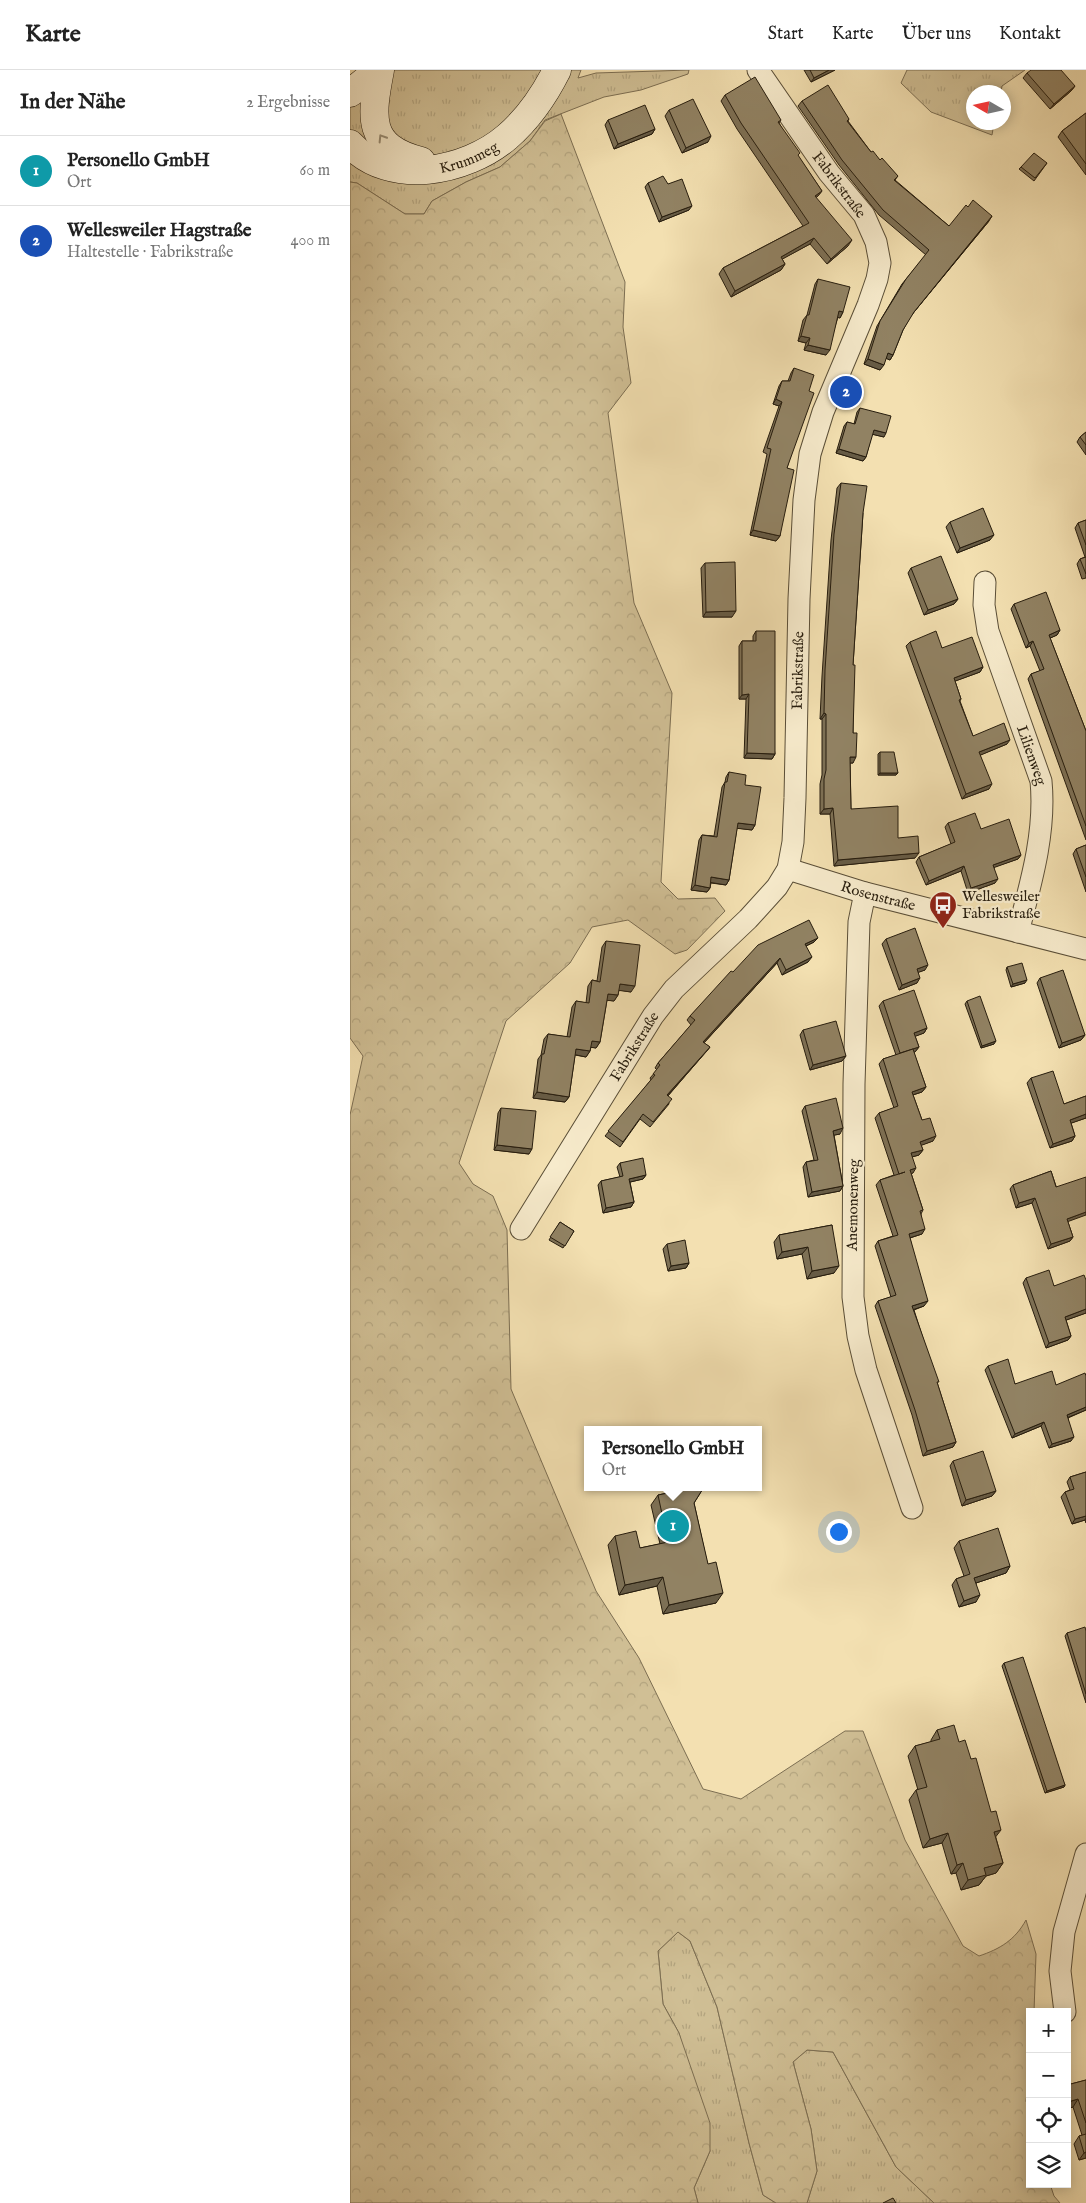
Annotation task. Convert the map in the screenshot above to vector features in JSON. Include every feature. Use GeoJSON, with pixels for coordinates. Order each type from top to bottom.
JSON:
{"type":"FeatureCollection","features":[{"type":"Feature","properties":{"kind":"main road"},"geometry":{"type":"LineString","coordinates":[[350,93],[379,70]]}},
{"type":"Feature","properties":{"kind":"main road"},"geometry":{"type":"LineString","coordinates":[[379,70],[374,104],[374,119],[377,130],[387,146],[402,156],[417,160],[457,164]]}},
{"type":"Feature","properties":{"kind":"main road","name":"Krummeg"},"geometry":{"type":"LineString","coordinates":[[350,144],[357,152],[374,162],[397,170],[429,170],[457,164],[506,138],[529,116],[548,88],[557,70]]}},
{"type":"Feature","properties":{"kind":"main road"},"geometry":{"type":"LineString","coordinates":[[350,163],[397,170]]}},
{"type":"Feature","properties":{"kind":"street","name":"Fabrikstraße"},"geometry":{"type":"LineString","coordinates":[[521,1229],[653,1016],[674,989],[748,919],[777,887],[788,868],[793,842],[799,599],[804,500],[810,454],[823,412],[868,305],[877,279],[880,263],[876,242],[864,216],[829,173],[758,70]]}},
{"type":"Feature","properties":{"kind":"street","name":"Lilienweg"},"geometry":{"type":"LineString","coordinates":[[985,582],[984,605],[988,630],[1041,781],[1043,804],[1041,830],[1018,932]]}},
{"type":"Feature","properties":{"kind":"street","name":"Rosenstraße"},"geometry":{"type":"LineString","coordinates":[[788,868],[865,893],[1086,949]]}},
{"type":"Feature","properties":{"kind":"street","name":"Anemonenweg"},"geometry":{"type":"LineString","coordinates":[[865,893],[859,922],[854,1084],[853,1297],[858,1336],[866,1370],[912,1508]]}},
{"type":"Feature","properties":{"kind":"street"},"geometry":{"type":"LineString","coordinates":[[1065,2008],[1060,1971],[1064,1932],[1086,1854]]}},
{"type":"Feature","properties":{"kind":"green space"},"geometry":{"type":"Polygon","coordinates":[[[381,70],[581,70],[578,78],[596,73],[689,70],[688,74],[641,90],[604,97],[545,120],[530,141],[500,167],[466,182],[432,201],[424,214],[405,214],[357,183],[350,182],[350,95],[381,70]]]}},
{"type":"Feature","properties":{"kind":"green space"},"geometry":{"type":"Polygon","coordinates":[[[907,70],[1025,70],[1003,85],[966,85],[966,125],[931,112],[901,83],[907,70]]]}},
{"type":"Feature","properties":{"kind":"green space"},"geometry":{"type":"Polygon","coordinates":[[[561,114],[625,282],[623,327],[631,383],[608,413],[634,603],[672,693],[661,882],[678,899],[715,898],[725,911],[687,950],[675,954],[628,920],[592,927],[570,963],[506,1021],[459,1163],[473,1184],[493,1196],[507,1230],[511,1389],[596,1591],[639,1658],[703,1789],[741,1799],[845,1731],[863,1731],[905,1840],[963,1946],[979,1956],[987,1953],[1000,1947],[1012,1938],[1026,1920],[1036,1954],[1034,2008],[1026,2008],[1026,2188],[1051,2188],[1054,2196],[1060,2203],[934,2203],[896,2167],[833,2052],[807,2050],[793,2062],[811,2129],[817,2171],[807,2203],[776,2203],[763,2195],[717,2007],[690,1941],[678,1932],[658,1951],[663,2004],[679,2033],[710,2123],[710,2151],[694,2188],[698,2203],[350,2203],[350,1115],[363,1056],[350,1038],[350,182],[357,183],[405,214],[424,214],[432,201],[466,182],[500,167],[530,141],[545,121],[561,114]]]}},
{"type":"Feature","properties":{"kind":"green space"},"geometry":{"type":"Polygon","coordinates":[[[979,130],[993,130],[992,135],[979,130]]]}},
{"type":"Feature","properties":{"kind":"green space"},"geometry":{"type":"Polygon","coordinates":[[[678,1932],[690,1941],[717,2007],[763,2195],[776,2203],[698,2203],[694,2188],[710,2151],[679,2033],[663,2004],[658,1951],[678,1932]]]}},
{"type":"Feature","properties":{"kind":"green space"},"geometry":{"type":"Polygon","coordinates":[[[807,2050],[833,2052],[896,2167],[934,2203],[807,2203],[817,2171],[811,2129],[793,2062],[807,2050]]]}},
{"type":"Feature","properties":{"kind":"building"},"geometry":{"type":"Polygon","coordinates":[[[810,70],[829,70],[814,78],[810,70]]]}},
{"type":"Feature","properties":{"kind":"building"},"geometry":{"type":"Polygon","coordinates":[[[1031,70],[1061,70],[1075,86],[1054,104],[1027,73],[1031,70]]]}},
{"type":"Feature","properties":{"kind":"building"},"geometry":{"type":"Polygon","coordinates":[[[755,77],[781,120],[778,122],[800,153],[798,155],[822,191],[815,196],[852,240],[831,259],[814,238],[781,257],[785,264],[735,291],[723,268],[809,223],[741,123],[725,95],[755,77]]]}},
{"type":"Feature","properties":{"kind":"building"},"geometry":{"type":"Polygon","coordinates":[[[828,85],[849,119],[847,121],[871,152],[873,151],[880,160],[882,158],[898,176],[894,180],[949,226],[966,205],[968,207],[973,200],[992,216],[914,312],[903,330],[893,355],[888,353],[884,365],[868,359],[880,321],[906,279],[929,250],[883,210],[842,160],[802,101],[828,85]]]}},
{"type":"Feature","properties":{"kind":"building"},"geometry":{"type":"Polygon","coordinates":[[[693,99],[711,136],[686,148],[669,110],[693,99]]]}},
{"type":"Feature","properties":{"kind":"building"},"geometry":{"type":"Polygon","coordinates":[[[645,105],[655,129],[618,144],[608,120],[645,105]]]}},
{"type":"Feature","properties":{"kind":"building"},"geometry":{"type":"Polygon","coordinates":[[[1086,113],[1086,164],[1062,131],[1086,113]]]}},
{"type":"Feature","properties":{"kind":"building"},"geometry":{"type":"Polygon","coordinates":[[[1034,153],[1047,163],[1035,178],[1021,167],[1034,153]]]}},
{"type":"Feature","properties":{"kind":"building"},"geometry":{"type":"Polygon","coordinates":[[[663,176],[668,184],[682,179],[692,206],[662,217],[648,183],[663,176]]]}},
{"type":"Feature","properties":{"kind":"building"},"geometry":{"type":"Polygon","coordinates":[[[818,279],[850,287],[843,312],[839,311],[830,350],[808,345],[810,338],[801,336],[807,315],[809,315],[818,279]]]}},
{"type":"Feature","properties":{"kind":"building"},"geometry":{"type":"Polygon","coordinates":[[[794,368],[814,375],[809,391],[814,393],[787,468],[794,470],[780,536],[753,530],[771,449],[767,448],[782,402],[776,399],[782,381],[790,381],[794,368]]]}},
{"type":"Feature","properties":{"kind":"building"},"geometry":{"type":"Polygon","coordinates":[[[860,408],[891,416],[886,433],[874,430],[866,457],[839,449],[847,422],[855,424],[860,408]]]}},
{"type":"Feature","properties":{"kind":"building"},"geometry":{"type":"Polygon","coordinates":[[[1086,432],[1086,445],[1080,437],[1086,432]]]}},
{"type":"Feature","properties":{"kind":"building"},"geometry":{"type":"Polygon","coordinates":[[[841,483],[867,486],[863,513],[853,665],[855,665],[853,733],[857,733],[856,757],[850,757],[851,809],[898,806],[898,838],[918,836],[919,853],[838,860],[833,808],[824,809],[824,779],[826,770],[825,670],[834,534],[841,483]]]}},
{"type":"Feature","properties":{"kind":"building"},"geometry":{"type":"Polygon","coordinates":[[[983,508],[994,535],[960,548],[950,522],[983,508]]]}},
{"type":"Feature","properties":{"kind":"building"},"geometry":{"type":"Polygon","coordinates":[[[1086,520],[1086,545],[1078,523],[1086,520]]]}},
{"type":"Feature","properties":{"kind":"building"},"geometry":{"type":"Polygon","coordinates":[[[941,556],[958,599],[928,610],[911,568],[941,556]]]}},
{"type":"Feature","properties":{"kind":"building"},"geometry":{"type":"Polygon","coordinates":[[[1086,557],[1086,574],[1080,559],[1086,557]]]}},
{"type":"Feature","properties":{"kind":"building"},"geometry":{"type":"Polygon","coordinates":[[[735,562],[736,611],[706,612],[705,563],[735,562]]]}},
{"type":"Feature","properties":{"kind":"building"},"geometry":{"type":"Polygon","coordinates":[[[1046,592],[1060,630],[1049,635],[1086,731],[1086,826],[1031,674],[1044,669],[1033,641],[1029,643],[1014,604],[1046,592]]]}},
{"type":"Feature","properties":{"kind":"building"},"geometry":{"type":"Polygon","coordinates":[[[756,631],[775,631],[775,754],[747,753],[749,694],[742,695],[742,641],[756,641],[756,631]]]}},
{"type":"Feature","properties":{"kind":"building"},"geometry":{"type":"Polygon","coordinates":[[[936,631],[942,648],[972,637],[983,667],[954,678],[961,699],[959,700],[973,736],[1004,723],[1010,740],[979,752],[992,784],[966,794],[910,642],[936,631]]]}},
{"type":"Feature","properties":{"kind":"building"},"geometry":{"type":"Polygon","coordinates":[[[880,752],[894,752],[898,773],[880,773],[880,752]]]}},
{"type":"Feature","properties":{"kind":"building"},"geometry":{"type":"Polygon","coordinates":[[[729,772],[746,775],[745,785],[761,787],[755,825],[738,823],[729,880],[711,877],[710,888],[695,885],[702,835],[717,837],[725,782],[727,782],[729,772]]]}},
{"type":"Feature","properties":{"kind":"building"},"geometry":{"type":"Polygon","coordinates":[[[975,813],[981,829],[1009,819],[1021,855],[993,865],[998,879],[971,888],[964,866],[929,881],[919,857],[955,842],[948,823],[975,813]]]}},
{"type":"Feature","properties":{"kind":"building"},"geometry":{"type":"Polygon","coordinates":[[[1086,845],[1086,877],[1076,849],[1086,845]]]}},
{"type":"Feature","properties":{"kind":"building"},"geometry":{"type":"Polygon","coordinates":[[[809,920],[818,938],[805,944],[812,957],[786,970],[780,958],[703,1042],[710,1047],[667,1095],[672,1099],[653,1122],[643,1114],[623,1142],[608,1131],[655,1075],[653,1074],[660,1065],[658,1063],[695,1020],[690,1016],[731,971],[733,972],[758,945],[809,920]]]}},
{"type":"Feature","properties":{"kind":"building"},"geometry":{"type":"Polygon","coordinates":[[[915,928],[928,965],[917,969],[920,978],[902,985],[886,939],[915,928]]]}},
{"type":"Feature","properties":{"kind":"building"},"geometry":{"type":"Polygon","coordinates":[[[606,941],[640,945],[635,986],[620,984],[618,995],[608,994],[600,1042],[592,1041],[590,1051],[576,1049],[569,1097],[537,1092],[542,1054],[544,1054],[548,1034],[570,1037],[576,1001],[589,1003],[592,980],[600,982],[606,941]]]}},
{"type":"Feature","properties":{"kind":"building"},"geometry":{"type":"Polygon","coordinates":[[[1022,963],[1027,980],[1013,984],[1007,967],[1022,963]]]}},
{"type":"Feature","properties":{"kind":"building"},"geometry":{"type":"Polygon","coordinates":[[[1063,970],[1085,1035],[1062,1043],[1040,978],[1063,970]]]}},
{"type":"Feature","properties":{"kind":"building"},"geometry":{"type":"Polygon","coordinates":[[[914,990],[927,1028],[914,1033],[919,1047],[900,1053],[883,1001],[914,990]]]}},
{"type":"Feature","properties":{"kind":"building"},"geometry":{"type":"Polygon","coordinates":[[[980,996],[996,1041],[982,1046],[967,1001],[980,996]]]}},
{"type":"Feature","properties":{"kind":"building"},"geometry":{"type":"Polygon","coordinates":[[[836,1021],[846,1056],[813,1065],[803,1030],[836,1021]]]}},
{"type":"Feature","properties":{"kind":"building"},"geometry":{"type":"Polygon","coordinates":[[[913,1049],[926,1087],[912,1092],[922,1120],[930,1118],[936,1136],[920,1142],[923,1150],[911,1153],[916,1168],[910,1170],[923,1210],[920,1211],[925,1229],[909,1234],[928,1301],[912,1306],[939,1382],[937,1382],[956,1442],[927,1451],[878,1301],[896,1295],[878,1241],[898,1235],[880,1180],[899,1174],[879,1113],[898,1106],[883,1059],[913,1049]]]}},
{"type":"Feature","properties":{"kind":"building"},"geometry":{"type":"Polygon","coordinates":[[[1053,1071],[1064,1104],[1086,1096],[1086,1114],[1070,1120],[1075,1136],[1053,1144],[1031,1078],[1053,1071]]]}},
{"type":"Feature","properties":{"kind":"building"},"geometry":{"type":"Polygon","coordinates":[[[836,1098],[843,1128],[833,1131],[843,1186],[812,1192],[806,1162],[818,1160],[805,1106],[836,1098]]]}},
{"type":"Feature","properties":{"kind":"building"},"geometry":{"type":"Polygon","coordinates":[[[501,1108],[536,1111],[532,1149],[497,1145],[501,1108]]]}},
{"type":"Feature","properties":{"kind":"building"},"geometry":{"type":"Polygon","coordinates":[[[643,1158],[646,1175],[629,1179],[634,1202],[606,1208],[601,1181],[623,1176],[620,1163],[643,1158]]]}},
{"type":"Feature","properties":{"kind":"building"},"geometry":{"type":"Polygon","coordinates":[[[1051,1171],[1056,1187],[1086,1177],[1086,1212],[1067,1219],[1073,1237],[1051,1244],[1035,1198],[1019,1203],[1013,1185],[1051,1171]]]}},
{"type":"Feature","properties":{"kind":"building"},"geometry":{"type":"Polygon","coordinates":[[[560,1222],[574,1231],[565,1246],[550,1237],[560,1222]]]}},
{"type":"Feature","properties":{"kind":"building"},"geometry":{"type":"Polygon","coordinates":[[[832,1225],[839,1266],[812,1271],[808,1247],[782,1252],[779,1235],[832,1225]]]}},
{"type":"Feature","properties":{"kind":"building"},"geometry":{"type":"Polygon","coordinates":[[[685,1240],[689,1263],[671,1266],[667,1244],[685,1240]]]}},
{"type":"Feature","properties":{"kind":"building"},"geometry":{"type":"Polygon","coordinates":[[[1049,1270],[1054,1286],[1084,1275],[1086,1280],[1086,1309],[1065,1317],[1071,1336],[1049,1343],[1026,1278],[1049,1270]]]}},
{"type":"Feature","properties":{"kind":"building"},"geometry":{"type":"Polygon","coordinates":[[[1008,1359],[1015,1384],[1052,1371],[1056,1385],[1085,1373],[1086,1407],[1067,1415],[1074,1437],[1052,1444],[1044,1422],[1015,1434],[988,1366],[1008,1359]]]}},
{"type":"Feature","properties":{"kind":"building"},"geometry":{"type":"Polygon","coordinates":[[[983,1451],[996,1491],[966,1500],[953,1461],[983,1451]]]}},
{"type":"Feature","properties":{"kind":"building"},"geometry":{"type":"Polygon","coordinates":[[[1086,1472],[1086,1516],[1075,1519],[1065,1492],[1074,1489],[1070,1477],[1086,1472]]]}},
{"type":"Feature","properties":{"kind":"building"},"geometry":{"type":"Polygon","coordinates":[[[669,1491],[702,1491],[694,1503],[708,1564],[716,1562],[723,1593],[669,1605],[663,1577],[625,1585],[615,1536],[636,1531],[640,1548],[668,1542],[658,1495],[669,1491]]]}},
{"type":"Feature","properties":{"kind":"building"},"geometry":{"type":"Polygon","coordinates":[[[998,1528],[1010,1566],[974,1578],[980,1595],[964,1601],[956,1579],[970,1574],[959,1541],[998,1528]]]}},
{"type":"Feature","properties":{"kind":"building"},"geometry":{"type":"Polygon","coordinates":[[[1085,1627],[1086,1631],[1086,1694],[1067,1633],[1085,1627]]]}},
{"type":"Feature","properties":{"kind":"building"},"geometry":{"type":"Polygon","coordinates":[[[1023,1657],[1065,1785],[1047,1791],[1004,1663],[1023,1657]]]}},
{"type":"Feature","properties":{"kind":"building"},"geometry":{"type":"Polygon","coordinates":[[[954,1725],[959,1742],[965,1740],[971,1759],[976,1758],[991,1812],[996,1811],[1001,1830],[994,1832],[1003,1863],[984,1868],[986,1875],[968,1880],[963,1863],[957,1865],[948,1833],[930,1839],[916,1790],[927,1787],[915,1746],[940,1739],[937,1730],[954,1725]]]}},
{"type":"Feature","properties":{"kind":"building"},"geometry":{"type":"Polygon","coordinates":[[[1086,2080],[1086,2123],[1078,2099],[1071,2101],[1071,2084],[1086,2080]]]}},
{"type":"Feature","properties":{"kind":"building"},"geometry":{"type":"Polygon","coordinates":[[[1086,2134],[1086,2152],[1084,2153],[1079,2136],[1086,2134]]]}},
{"type":"Feature","properties":{"kind":"building"},"geometry":{"type":"Polygon","coordinates":[[[893,2198],[896,2203],[883,2203],[893,2198]]]}},
{"type":"Feature","properties":{"kind":"place","name":"Wellesweiler Hagstraße"},"geometry":{"type":"Point","coordinates":[846,392]}},
{"type":"Feature","properties":{"kind":"place","name":"Wellesweiler Fabrikstraße"},"geometry":{"type":"Point","coordinates":[943,929]}},
{"type":"Feature","properties":{"kind":"place","name":"Personello GmbH"},"geometry":{"type":"Point","coordinates":[673,1526]}}]}
